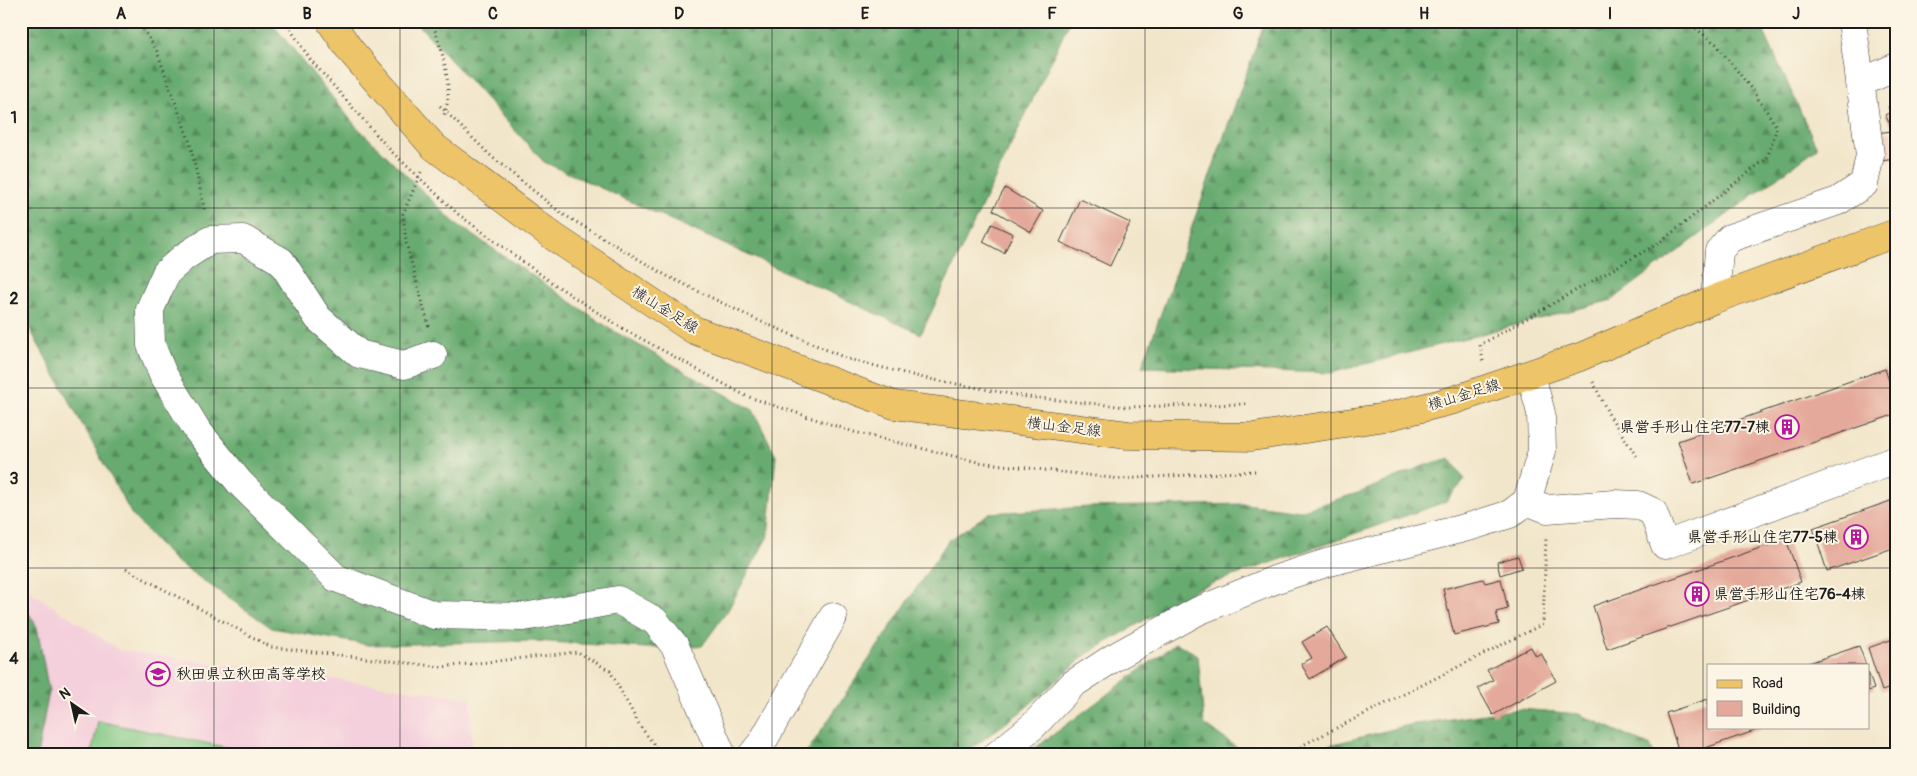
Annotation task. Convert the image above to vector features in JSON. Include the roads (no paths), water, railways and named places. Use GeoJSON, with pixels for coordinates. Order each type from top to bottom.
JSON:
{"type":"FeatureCollection","features":[{"type":"Feature","properties":{"kind":"main road","name":"横山金足線"},"geometry":{"type":"LineString","coordinates":[[330,21],[350,50],[433,146],[554,237],[694,330],[894,405],[1128,435],[1252,437],[1386,416],[1454,400],[1531,375],[1580,357],[1715,299],[1896,233]]}},
{"type":"Feature","properties":{"kind":"street"},"geometry":{"type":"LineString","coordinates":[[1715,299],[1719,251],[1730,238],[1838,201],[1864,184],[1870,156],[1852,21]]}},
{"type":"Feature","properties":{"kind":"street"},"geometry":{"type":"LineString","coordinates":[[1860,83],[1896,67]]}},
{"type":"Feature","properties":{"kind":"street"},"geometry":{"type":"LineString","coordinates":[[433,355],[404,365],[359,354],[318,318],[281,261],[243,239],[210,240],[184,257],[166,273],[150,309],[151,345],[163,374],[197,430],[240,483],[336,578],[434,616],[524,617],[618,600],[655,621],[675,646],[722,755]]}},
{"type":"Feature","properties":{"kind":"street"},"geometry":{"type":"LineString","coordinates":[[1531,375],[1541,413],[1542,451],[1537,505]]}},
{"type":"Feature","properties":{"kind":"street"},"geometry":{"type":"LineString","coordinates":[[998,755],[1032,726],[1073,684],[1113,658],[1198,610],[1277,579],[1326,563],[1472,526],[1537,505],[1638,505],[1653,512],[1665,544],[1896,460]]}},
{"type":"Feature","properties":{"kind":"street"},"geometry":{"type":"LineString","coordinates":[[752,755],[763,741],[833,616]]}},
{"type":"Feature","properties":{"kind":"place","name":"県営手形山住宅77-7棟"},"geometry":{"type":"Point","coordinates":[1787,427]}},
{"type":"Feature","properties":{"kind":"place","name":"県営手形山住宅77-5棟"},"geometry":{"type":"Point","coordinates":[1856,537]}},
{"type":"Feature","properties":{"kind":"place","name":"県営手形山住宅76-4棟"},"geometry":{"type":"Point","coordinates":[1697,594]}},
{"type":"Feature","properties":{"kind":"place","name":"秋田県立秋田高等学校"},"geometry":{"type":"Point","coordinates":[158,674]}}]}
